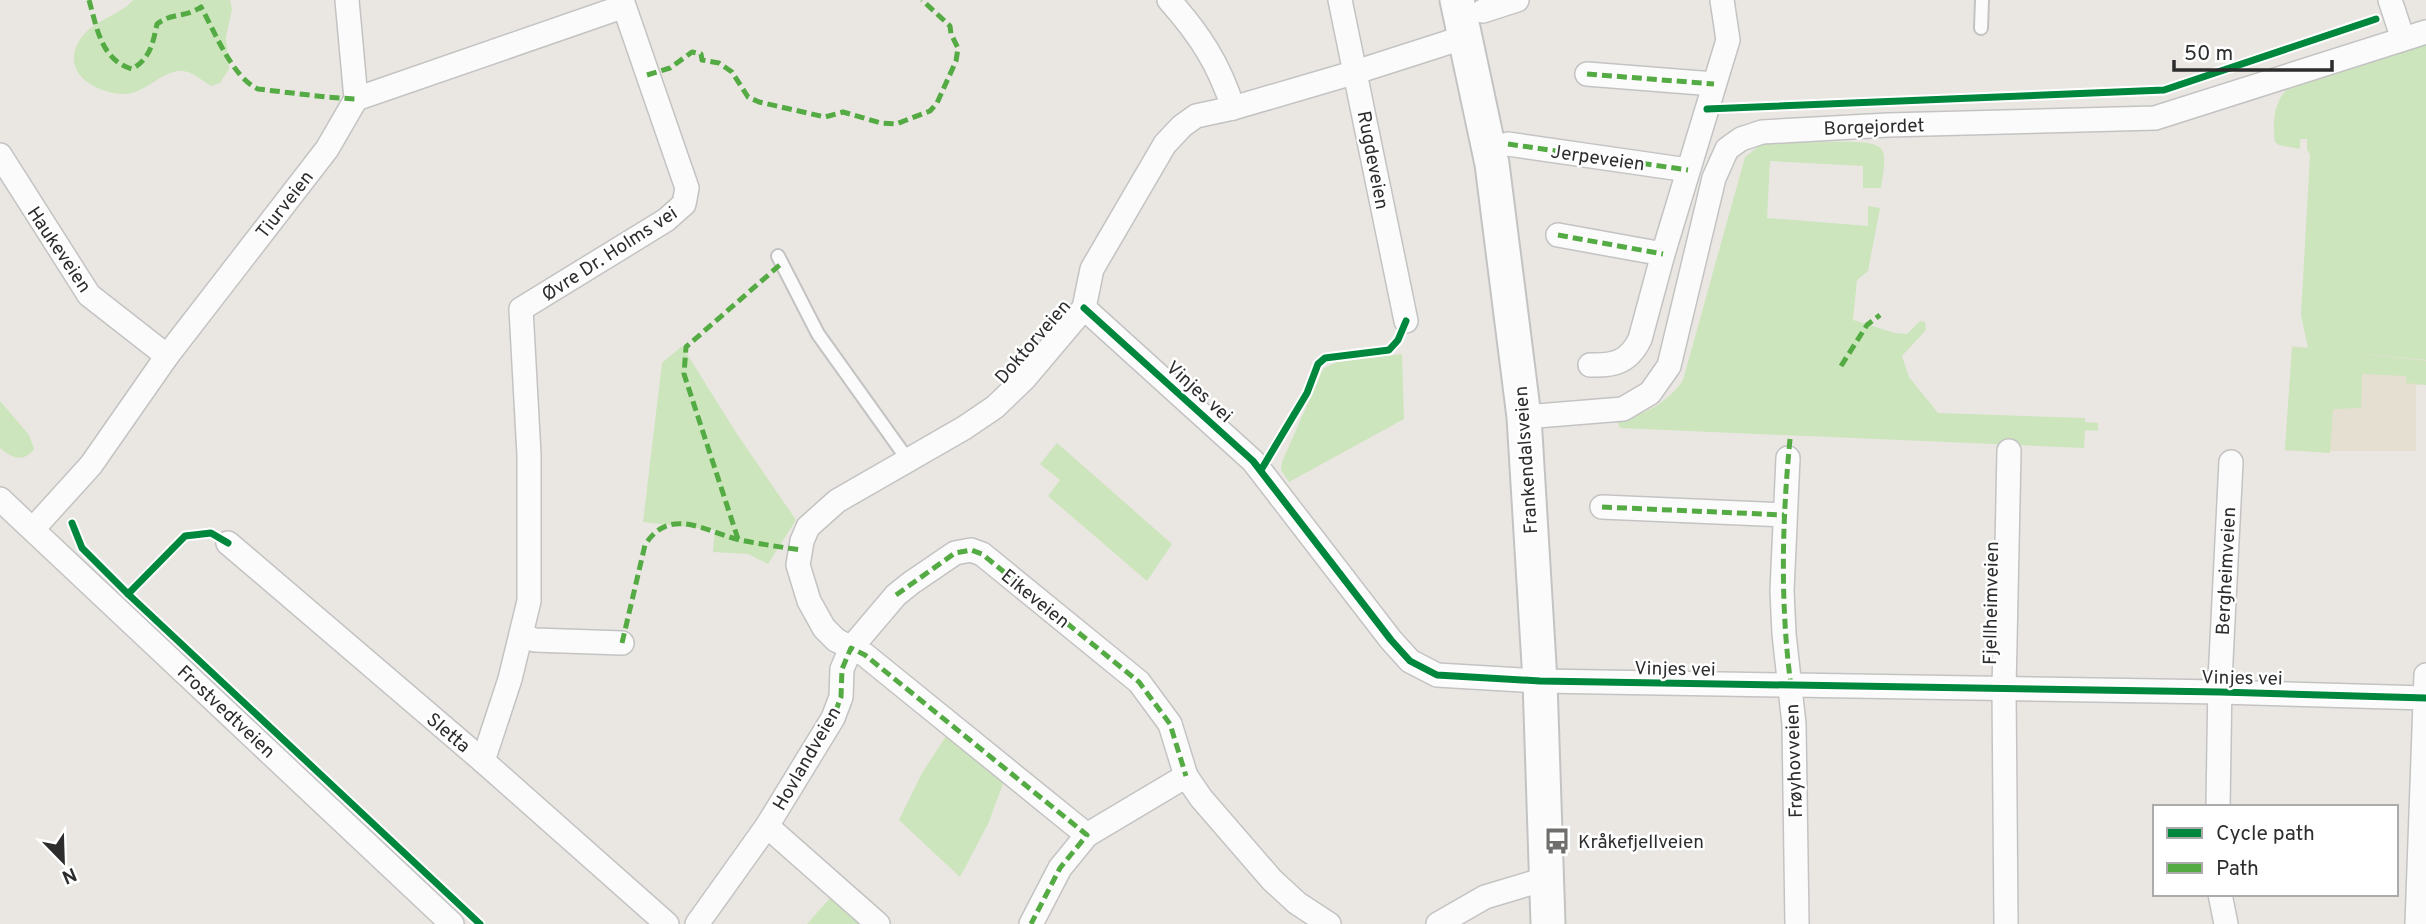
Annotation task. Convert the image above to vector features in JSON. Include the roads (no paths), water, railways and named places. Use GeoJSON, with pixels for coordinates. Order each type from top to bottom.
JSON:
{"type":"FeatureCollection","features":[{"type":"Feature","properties":{"kind":"main road","name":"Frankendalsveien"},"geometry":{"type":"LineString","coordinates":[[1468,16],[1492,164],[1524,417],[1540,681],[1548,924]]}},
{"type":"Feature","properties":{"kind":"street"},"geometry":{"type":"LineString","coordinates":[[346,0],[356,99],[622,4]]}},
{"type":"Feature","properties":{"kind":"street"},"geometry":{"type":"LineString","coordinates":[[1169,0],[1209,52],[1225,84],[1233,108]]}},
{"type":"Feature","properties":{"kind":"street","name":"Rugdeveien"},"geometry":{"type":"LineString","coordinates":[[1340,0],[1406,321]]}},
{"type":"Feature","properties":{"kind":"street"},"geometry":{"type":"LineString","coordinates":[[1468,16],[1517,0]]}},
{"type":"Feature","properties":{"kind":"street"},"geometry":{"type":"LineString","coordinates":[[1590,365],[1613,365],[1625,360],[1634,352],[1640,339],[1728,40],[1722,0]]}},
{"type":"Feature","properties":{"kind":"street"},"geometry":{"type":"LineString","coordinates":[[2390,0],[2403,39]]}},
{"type":"Feature","properties":{"kind":"street","name":"Øvre Dr. Holms vei"},"geometry":{"type":"LineString","coordinates":[[483,761],[522,636],[529,601],[529,455],[521,309],[666,220],[684,204],[687,188],[622,4]]}},
{"type":"Feature","properties":{"kind":"street","name":"Doktorveien"},"geometry":{"type":"LineString","coordinates":[[1087,835],[865,655],[836,640],[824,628],[809,601],[798,565],[802,541],[808,527],[837,501],[964,428],[995,407],[1024,379],[1083,308],[1092,269],[1165,144],[1196,116],[1356,72],[1468,16]]}},
{"type":"Feature","properties":{"kind":"street","name":"Borgejordet"},"geometry":{"type":"LineString","coordinates":[[1524,417],[1623,409],[1650,393],[1670,366],[1714,178],[1727,149],[1741,139],[1762,132],[1897,125],[2155,118],[2426,32]]}},
{"type":"Feature","properties":{"kind":"street"},"geometry":{"type":"LineString","coordinates":[[1587,74],[1714,84]]}},
{"type":"Feature","properties":{"kind":"street","name":"Tiurveien"},"geometry":{"type":"LineString","coordinates":[[33,529],[91,465],[167,356],[327,149],[356,99]]}},
{"type":"Feature","properties":{"kind":"street","name":"Jerpeveien"},"geometry":{"type":"LineString","coordinates":[[1508,144],[1688,170]]}},
{"type":"Feature","properties":{"kind":"street","name":"Haukeveien"},"geometry":{"type":"LineString","coordinates":[[0,155],[89,295],[167,356]]}},
{"type":"Feature","properties":{"kind":"street"},"geometry":{"type":"LineString","coordinates":[[1558,235],[1663,254]]}},
{"type":"Feature","properties":{"kind":"street","name":"Vinjes vei"},"geometry":{"type":"LineString","coordinates":[[1083,308],[1253,461],[1391,640],[1410,661],[1437,675],[1540,681],[2004,690],[2426,690]]}},
{"type":"Feature","properties":{"kind":"street","name":"Fjellheimveien"},"geometry":{"type":"LineString","coordinates":[[2006,924],[2004,690],[2009,451]]}},
{"type":"Feature","properties":{"kind":"street","name":"Frøyhovveien"},"geometry":{"type":"LineString","coordinates":[[1788,458],[1782,592],[1794,724],[1797,924]]}},
{"type":"Feature","properties":{"kind":"street","name":"Bergheimveien"},"geometry":{"type":"LineString","coordinates":[[2218,805],[2220,692],[2231,462]]}},
{"type":"Feature","properties":{"kind":"street","name":"Frostvedtveien"},"geometry":{"type":"LineString","coordinates":[[0,499],[444,921]]}},
{"type":"Feature","properties":{"kind":"street"},"geometry":{"type":"LineString","coordinates":[[1602,507],[1784,515]]}},
{"type":"Feature","properties":{"kind":"street","name":"Sletta"},"geometry":{"type":"LineString","coordinates":[[228,544],[483,761],[667,924]]}},
{"type":"Feature","properties":{"kind":"street","name":"Eikeveien"},"geometry":{"type":"LineString","coordinates":[[851,648],[896,596],[911,583],[955,553],[971,550],[982,554],[1139,682],[1170,724],[1186,776],[1201,799],[1272,880],[1297,903],[1329,924]]}},
{"type":"Feature","properties":{"kind":"street"},"geometry":{"type":"LineString","coordinates":[[522,636],[536,640],[622,643]]}},
{"type":"Feature","properties":{"kind":"street","name":"Hovlandveien"},"geometry":{"type":"LineString","coordinates":[[697,924],[767,826],[833,718],[841,697],[842,669],[851,648]]}},
{"type":"Feature","properties":{"kind":"street"},"geometry":{"type":"LineString","coordinates":[[2417,924],[2426,690]]}},
{"type":"Feature","properties":{"kind":"street"},"geometry":{"type":"LineString","coordinates":[[1031,924],[1060,868],[1087,835],[1186,776]]}},
{"type":"Feature","properties":{"kind":"street","name":"Hovlandveien"},"geometry":{"type":"LineString","coordinates":[[767,826],[878,924]]}},
{"type":"Feature","properties":{"kind":"street"},"geometry":{"type":"LineString","coordinates":[[1438,924],[1485,897],[1545,878]]}},
{"type":"Feature","properties":{"kind":"street"},"geometry":{"type":"LineString","coordinates":[[2220,896],[2226,924]]}},
{"type":"Feature","properties":{"kind":"lane"},"geometry":{"type":"LineString","coordinates":[[1981,28],[1982,0]]}},
{"type":"Feature","properties":{"kind":"lane"},"geometry":{"type":"LineString","coordinates":[[778,256],[818,334],[908,460]]}},
{"type":"Feature","properties":{"kind":"place","name":"Kråkefjellveien"},"geometry":{"type":"Point","coordinates":[1557,841]}}]}
